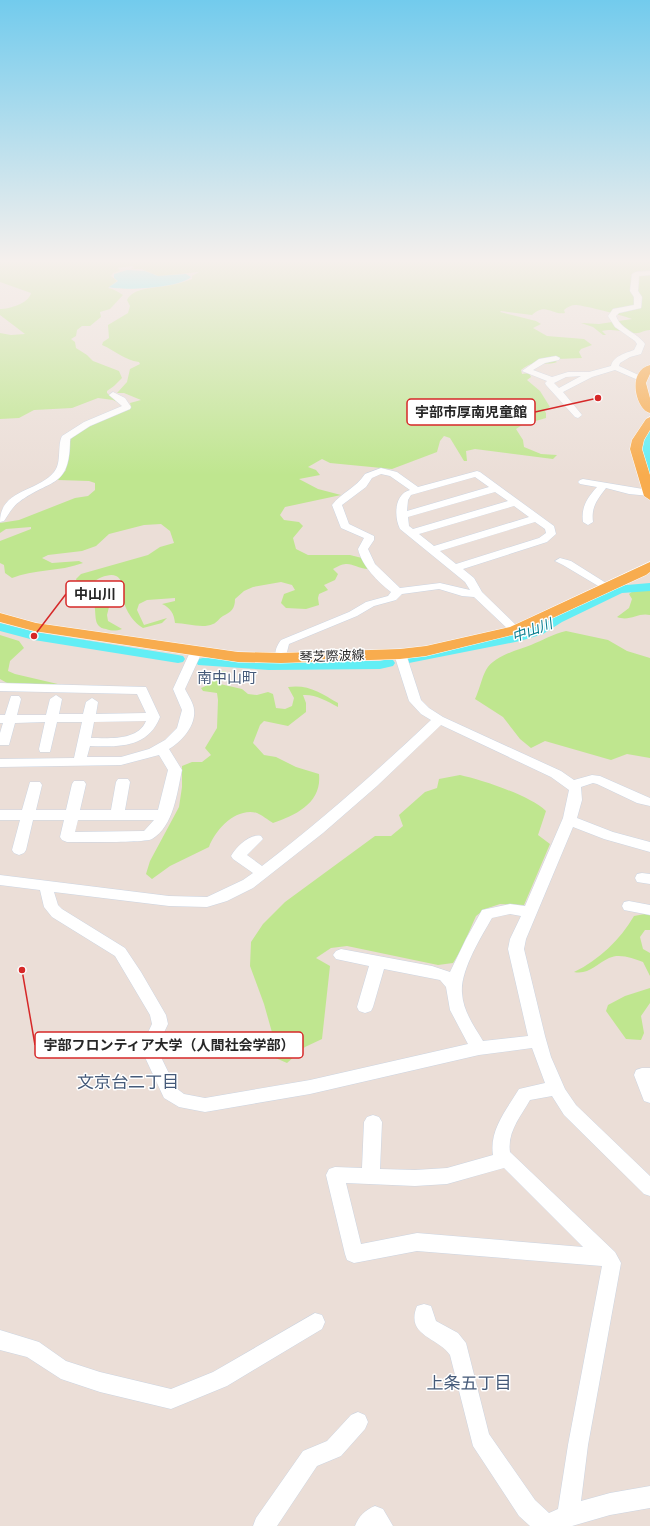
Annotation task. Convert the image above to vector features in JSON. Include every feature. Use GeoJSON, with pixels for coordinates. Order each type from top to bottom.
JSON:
{"type":"FeatureCollection","features":[{"type":"Feature","properties":{"kind":"main road"},"geometry":{"type":"LineString","coordinates":[[650,368],[641,378],[641,390],[650,410]]}},
{"type":"Feature","properties":{"kind":"main road"},"geometry":{"type":"LineString","coordinates":[[649,494],[636,450],[638,440],[650,421]]}},
{"type":"Feature","properties":{"kind":"main road","name":"琴芝際波線"},"geometry":{"type":"LineString","coordinates":[[0,618],[34,627],[238,657],[281,658],[400,654],[433,649],[515,630],[609,588],[650,566]]}},
{"type":"Feature","properties":{"kind":"street"},"geometry":{"type":"LineString","coordinates":[[615,367],[616,362],[619,360],[638,352],[641,344],[639,340],[627,332]]}},
{"type":"Feature","properties":{"kind":"street"},"geometry":{"type":"LineString","coordinates":[[553,380],[526,370],[542,361],[556,358]]}},
{"type":"Feature","properties":{"kind":"street"},"geometry":{"type":"LineString","coordinates":[[558,391],[569,387],[589,375],[615,367],[641,378]]}},
{"type":"Feature","properties":{"kind":"street"},"geometry":{"type":"LineString","coordinates":[[578,415],[558,391],[549,383],[573,372],[589,375]]}},
{"type":"Feature","properties":{"kind":"street"},"geometry":{"type":"LineString","coordinates":[[0,519],[14,500],[53,480],[57,476],[63,464],[65,438],[68,435],[82,427],[127,407],[122,400],[113,395]]}},
{"type":"Feature","properties":{"kind":"street"},"geometry":{"type":"LineString","coordinates":[[398,592],[380,576],[365,557],[363,549],[369,540],[369,536],[345,526],[337,505],[351,492],[366,482],[368,476],[378,472],[392,472],[416,490]]}},
{"type":"Feature","properties":{"kind":"street"},"geometry":{"type":"LineString","coordinates":[[454,568],[543,540],[551,534],[550,528],[538,518],[477,474],[416,490],[403,497],[401,503],[404,527],[454,568],[470,580],[477,594],[515,630]]}},
{"type":"Feature","properties":{"kind":"street"},"geometry":{"type":"LineString","coordinates":[[583,482],[649,494]]}},
{"type":"Feature","properties":{"kind":"street"},"geometry":{"type":"LineString","coordinates":[[588,522],[586,514],[588,504],[604,485]]}},
{"type":"Feature","properties":{"kind":"street"},"geometry":{"type":"LineString","coordinates":[[403,515],[497,488]]}},
{"type":"Feature","properties":{"kind":"street"},"geometry":{"type":"LineString","coordinates":[[412,533],[516,502]]}},
{"type":"Feature","properties":{"kind":"street"},"geometry":{"type":"LineString","coordinates":[[432,550],[538,518]]}},
{"type":"Feature","properties":{"kind":"street"},"geometry":{"type":"LineString","coordinates":[[560,561],[568,563],[609,588]]}},
{"type":"Feature","properties":{"kind":"street"},"geometry":{"type":"LineString","coordinates":[[281,658],[282,646],[285,642],[353,614],[370,604],[392,598],[398,592],[440,586],[462,593],[477,594]]}},
{"type":"Feature","properties":{"kind":"street"},"geometry":{"type":"LineString","coordinates":[[0,763],[128,760],[162,749],[177,736],[185,723],[188,710],[179,688],[196,652]]}},
{"type":"Feature","properties":{"kind":"street"},"geometry":{"type":"LineString","coordinates":[[400,654],[415,701],[425,711],[439,720],[556,774],[573,785],[577,795],[569,820],[529,912],[518,939],[516,949],[539,1041],[555,1088],[570,1110],[650,1188]]}},
{"type":"Feature","properties":{"kind":"street"},"geometry":{"type":"LineString","coordinates":[[0,687],[142,690],[154,717],[149,729],[131,739],[117,742],[84,742]]}},
{"type":"Feature","properties":{"kind":"street"},"geometry":{"type":"LineString","coordinates":[[4,742],[5,719],[15,699]]}},
{"type":"Feature","properties":{"kind":"street"},"geometry":{"type":"LineString","coordinates":[[45,749],[56,699]]}},
{"type":"Feature","properties":{"kind":"street"},"geometry":{"type":"LineString","coordinates":[[80,762],[92,702]]}},
{"type":"Feature","properties":{"kind":"street"},"geometry":{"type":"LineString","coordinates":[[5,719],[89,717],[110,711],[154,717]]}},
{"type":"Feature","properties":{"kind":"street"},"geometry":{"type":"LineString","coordinates":[[0,880],[130,897],[185,902],[207,902],[234,892],[263,873],[330,820],[439,720]]}},
{"type":"Feature","properties":{"kind":"street"},"geometry":{"type":"LineString","coordinates":[[79,784],[67,837],[147,836],[153,832],[168,804],[175,770],[162,749]]}},
{"type":"Feature","properties":{"kind":"street"},"geometry":{"type":"LineString","coordinates":[[573,785],[592,779],[600,780],[642,800],[650,802]]}},
{"type":"Feature","properties":{"kind":"street"},"geometry":{"type":"LineString","coordinates":[[117,815],[122,782]]}},
{"type":"Feature","properties":{"kind":"street"},"geometry":{"type":"LineString","coordinates":[[18,850],[35,785]]}},
{"type":"Feature","properties":{"kind":"street"},"geometry":{"type":"LineString","coordinates":[[0,815],[163,815]]}},
{"type":"Feature","properties":{"kind":"street"},"geometry":{"type":"LineString","coordinates":[[569,820],[609,836],[650,847]]}},
{"type":"Feature","properties":{"kind":"street"},"geometry":{"type":"LineString","coordinates":[[256,839],[238,856],[263,873]]}},
{"type":"Feature","properties":{"kind":"street"},"geometry":{"type":"LineString","coordinates":[[46,887],[51,907],[57,913],[108,943],[120,952],[136,976],[158,1015],[160,1024],[151,1044],[151,1054],[170,1093],[179,1100],[205,1104],[310,1087],[479,1048],[539,1041]]}},
{"type":"Feature","properties":{"kind":"street"},"geometry":{"type":"LineString","coordinates":[[629,906],[650,910]]}},
{"type":"Feature","properties":{"kind":"street"},"geometry":{"type":"LineString","coordinates":[[479,1048],[466,1027],[456,1003],[454,985],[464,958],[487,914],[510,909],[529,912]]}},
{"type":"Feature","properties":{"kind":"street"},"geometry":{"type":"LineString","coordinates":[[341,955],[378,961],[445,976],[454,985]]}},
{"type":"Feature","properties":{"kind":"street"},"geometry":{"type":"LineString","coordinates":[[365,1007],[378,961]]}},
{"type":"Feature","properties":{"kind":"street"},"geometry":{"type":"LineString","coordinates":[[650,1075],[642,1075],[650,1096]]}},
{"type":"Feature","properties":{"kind":"street"},"geometry":{"type":"LineString","coordinates":[[555,1088],[525,1094],[502,1136],[500,1147],[502,1155],[612,1263],[578,1445],[568,1515]]}},
{"type":"Feature","properties":{"kind":"street"},"geometry":{"type":"LineString","coordinates":[[371,1176],[373,1122]]}},
{"type":"Feature","properties":{"kind":"street"},"geometry":{"type":"LineString","coordinates":[[507,1160],[476,1166],[447,1176],[415,1178],[335,1175],[354,1254],[417,1242],[608,1258]]}},
{"type":"Feature","properties":{"kind":"street"},"geometry":{"type":"LineString","coordinates":[[424,1313],[424,1322],[427,1326],[453,1341],[459,1350],[480,1439],[527,1508],[546,1526],[568,1515],[636,1498],[650,1496]]}},
{"type":"Feature","properties":{"kind":"street"},"geometry":{"type":"LineString","coordinates":[[0,1340],[32,1349],[61,1369],[100,1382],[171,1399],[220,1378],[315,1322]]}},
{"type":"Feature","properties":{"kind":"street"},"geometry":{"type":"LineString","coordinates":[[264,1526],[310,1458],[334,1449],[358,1422]]}},
{"type":"Feature","properties":{"kind":"street"},"geometry":{"type":"LineString","coordinates":[[366,1526],[375,1517],[382,1526]]}},
{"type":"Feature","properties":{"kind":"green space"},"geometry":{"type":"Polygon","coordinates":[[[23,332],[77,332],[76,336],[71,339],[75,342],[76,348],[93,361],[119,371],[122,378],[107,391],[107,393],[121,404],[113,400],[98,398],[72,408],[34,410],[19,418],[0,419],[0,333],[11,335],[25,334],[23,332]]]}},
{"type":"Feature","properties":{"kind":"green space"},"geometry":{"type":"Polygon","coordinates":[[[109,332],[540,332],[547,336],[584,339],[592,345],[581,349],[579,352],[582,358],[557,359],[554,360],[557,362],[548,364],[536,363],[531,364],[521,370],[522,374],[529,373],[531,377],[527,380],[540,391],[550,407],[544,410],[546,413],[546,418],[522,425],[516,429],[523,440],[524,447],[541,454],[557,455],[553,459],[475,449],[466,451],[467,461],[464,461],[450,438],[444,436],[440,441],[437,452],[392,469],[330,463],[322,459],[308,467],[316,470],[320,475],[299,479],[318,489],[341,495],[285,507],[280,515],[284,520],[299,522],[303,526],[293,538],[296,549],[308,555],[350,555],[362,558],[369,569],[351,564],[344,564],[333,569],[338,574],[335,580],[324,585],[328,590],[319,594],[319,605],[306,609],[286,608],[281,603],[284,594],[295,590],[292,585],[281,582],[253,587],[244,591],[235,599],[233,608],[230,612],[214,623],[204,626],[175,623],[172,612],[168,607],[162,604],[175,601],[175,598],[147,600],[139,604],[137,610],[144,625],[167,618],[162,623],[143,628],[133,620],[129,614],[122,596],[123,583],[119,578],[113,575],[98,579],[94,582],[110,603],[107,615],[108,621],[122,629],[112,630],[101,628],[98,625],[93,601],[80,587],[76,579],[81,574],[148,555],[160,547],[174,543],[170,531],[161,524],[144,525],[109,534],[96,546],[82,551],[48,555],[42,558],[52,563],[79,561],[83,563],[74,566],[29,573],[12,578],[5,573],[4,565],[0,563],[0,541],[31,529],[31,527],[6,529],[0,533],[0,523],[19,520],[75,498],[88,496],[95,490],[95,483],[89,481],[58,480],[66,470],[68,450],[71,439],[89,426],[131,407],[130,403],[141,400],[124,393],[117,393],[127,382],[130,369],[140,364],[139,362],[124,357],[102,345],[103,342],[109,338],[109,332]]]}},
{"type":"Feature","properties":{"kind":"green space"},"geometry":{"type":"Polygon","coordinates":[[[650,589],[650,615],[646,614],[630,618],[617,617],[629,608],[632,599],[629,594],[633,591],[650,589]]]}},
{"type":"Feature","properties":{"kind":"green space"},"geometry":{"type":"Polygon","coordinates":[[[566,631],[608,640],[627,651],[650,658],[650,758],[627,754],[611,760],[545,741],[531,748],[520,739],[503,717],[475,699],[486,670],[500,657],[552,635],[566,631]]]}},
{"type":"Feature","properties":{"kind":"green space"},"geometry":{"type":"Polygon","coordinates":[[[0,635],[19,641],[24,648],[10,661],[8,671],[62,685],[7,683],[0,679],[0,635]]]}},
{"type":"Feature","properties":{"kind":"green space"},"geometry":{"type":"Polygon","coordinates":[[[218,671],[226,671],[220,684],[242,689],[248,694],[257,695],[268,692],[273,694],[276,708],[285,709],[292,706],[294,698],[288,687],[295,686],[314,690],[338,703],[338,707],[325,700],[303,695],[306,703],[306,712],[288,726],[264,721],[260,725],[253,743],[264,755],[276,757],[296,767],[319,774],[319,784],[312,800],[298,812],[273,823],[257,813],[241,813],[227,821],[221,827],[209,847],[170,866],[152,879],[146,874],[150,861],[179,807],[182,787],[182,766],[192,762],[202,762],[211,755],[205,748],[217,728],[217,693],[203,691],[201,688],[207,685],[215,677],[218,671]]]}},
{"type":"Feature","properties":{"kind":"green space"},"geometry":{"type":"Polygon","coordinates":[[[460,775],[492,784],[517,794],[528,799],[546,811],[538,835],[550,844],[524,905],[500,904],[485,909],[476,916],[461,950],[453,963],[438,965],[347,946],[331,948],[316,958],[330,966],[322,1039],[305,1047],[287,1063],[271,1056],[273,1036],[264,1004],[250,966],[251,942],[263,924],[285,902],[375,836],[391,836],[403,826],[399,815],[425,792],[437,788],[439,779],[460,775]]]}},
{"type":"Feature","properties":{"kind":"green space"},"geometry":{"type":"Polygon","coordinates":[[[650,913],[650,930],[645,930],[640,937],[643,949],[650,953],[650,976],[643,962],[622,956],[604,960],[584,972],[574,972],[592,962],[608,948],[622,933],[634,916],[650,913]]]}},
{"type":"Feature","properties":{"kind":"green space"},"geometry":{"type":"Polygon","coordinates":[[[650,988],[650,1003],[641,1016],[644,1033],[641,1040],[626,1039],[606,1011],[608,1005],[625,996],[650,988]]]}},
{"type":"Feature","properties":{"kind":"waterway","name":"中山川"},"geometry":{"type":"LineString","coordinates":[[650,432],[643,450],[645,466],[650,479]]}},
{"type":"Feature","properties":{"kind":"waterway","name":"中山川"},"geometry":{"type":"LineString","coordinates":[[409,659],[515,638],[538,631],[557,619],[620,589],[641,589],[650,587]]}},
{"type":"Feature","properties":{"kind":"waterway","name":"中山川"},"geometry":{"type":"LineString","coordinates":[[0,627],[34,636],[178,659]]}},
{"type":"Feature","properties":{"kind":"waterway","name":"中山川"},"geometry":{"type":"LineString","coordinates":[[203,662],[314,666],[380,665],[388,663]]}},
{"type":"Feature","properties":{"kind":"place","name":"宇部市厚南児童館"},"geometry":{"type":"Point","coordinates":[598,398]}},
{"type":"Feature","properties":{"kind":"place","name":"中山川"},"geometry":{"type":"Point","coordinates":[34,636]}},
{"type":"Feature","properties":{"kind":"place","name":"宇部フロンティア大学（人間社会学部）"},"geometry":{"type":"Point","coordinates":[22,970]}},
{"type":"Feature","properties":{"kind":"district","name":"南中山町"},"geometry":{"type":"Point","coordinates":[227,677]}},
{"type":"Feature","properties":{"kind":"district","name":"文京台二丁目"},"geometry":{"type":"Point","coordinates":[128,1082]}},
{"type":"Feature","properties":{"kind":"district","name":"上条五丁目"},"geometry":{"type":"Point","coordinates":[469,1383]}}]}
